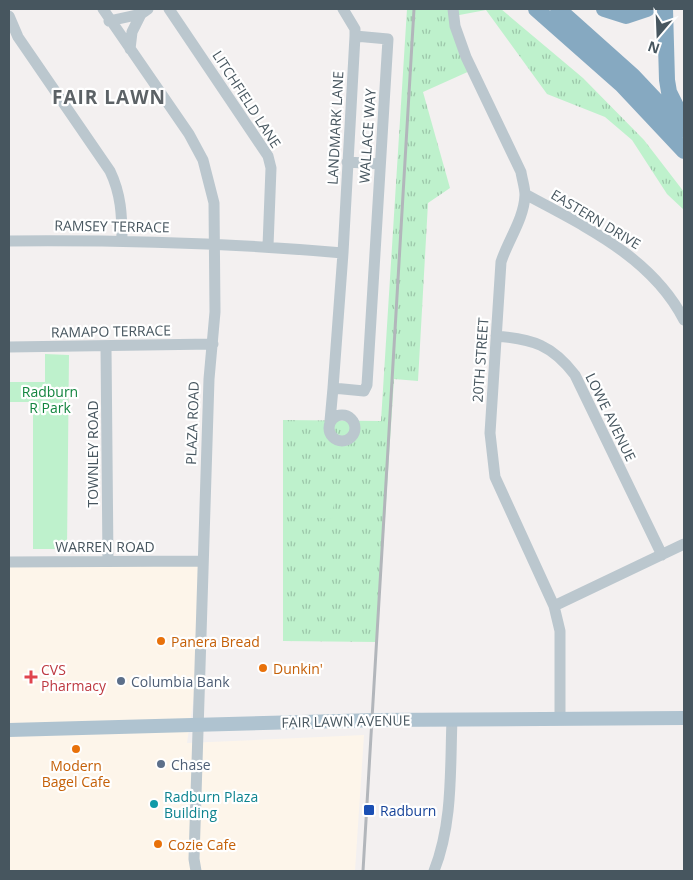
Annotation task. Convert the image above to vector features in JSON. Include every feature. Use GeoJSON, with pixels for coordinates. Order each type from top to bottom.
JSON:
{"type":"FeatureCollection","features":[{"type":"Feature","properties":{"kind":"highway"},"geometry":{"type":"LineString","coordinates":[[536,9],[622,84],[684,151]]}},
{"type":"Feature","properties":{"kind":"highway"},"geometry":{"type":"LineString","coordinates":[[558,9],[633,76],[684,130]]}},
{"type":"Feature","properties":{"kind":"highway"},"geometry":{"type":"LineString","coordinates":[[604,9],[626,16],[647,9]]}},
{"type":"Feature","properties":{"kind":"highway"},"geometry":{"type":"LineString","coordinates":[[665,9],[666,80],[674,104],[684,122]]}},
{"type":"Feature","properties":{"kind":"main road","name":"FAIR LAWN AVENUE"},"geometry":{"type":"LineString","coordinates":[[9,730],[452,719],[684,718]]}},
{"type":"Feature","properties":{"kind":"street","name":"PLAZA ROAD"},"geometry":{"type":"LineString","coordinates":[[103,9],[109,21],[189,134],[203,160],[214,202],[216,244],[202,561],[200,724],[194,871]]}},
{"type":"Feature","properties":{"kind":"street","name":"LITCHFIELD LANE"},"geometry":{"type":"LineString","coordinates":[[168,9],[268,156],[271,168],[268,246]]}},
{"type":"Feature","properties":{"kind":"street","name":"LANDMARK LANE"},"geometry":{"type":"LineString","coordinates":[[330,421],[344,253],[347,162],[355,36],[355,28],[343,9]]}},
{"type":"Feature","properties":{"kind":"street","name":"20TH STREET"},"geometry":{"type":"LineString","coordinates":[[453,9],[460,42],[521,172],[525,194],[522,214],[506,245],[501,262],[490,433],[494,477],[554,606],[560,631],[560,719]]}},
{"type":"Feature","properties":{"kind":"street"},"geometry":{"type":"LineString","coordinates":[[109,21],[144,11]]}},
{"type":"Feature","properties":{"kind":"street"},"geometry":{"type":"LineString","coordinates":[[130,49],[132,32],[144,11]]}},
{"type":"Feature","properties":{"kind":"street"},"geometry":{"type":"LineString","coordinates":[[9,16],[18,37],[110,171],[116,184],[122,208],[122,240]]}},
{"type":"Feature","properties":{"kind":"street","name":"WALLACE WAY"},"geometry":{"type":"LineString","coordinates":[[333,388],[364,391],[366,389],[374,268],[388,39],[355,36]]}},
{"type":"Feature","properties":{"kind":"street"},"geometry":{"type":"LineString","coordinates":[[347,162],[380,164]]}},
{"type":"Feature","properties":{"kind":"street","name":"EASTERN DRIVE"},"geometry":{"type":"LineString","coordinates":[[525,194],[629,255],[658,282],[684,320]]}},
{"type":"Feature","properties":{"kind":"street","name":"RAMSEY TERRACE"},"geometry":{"type":"LineString","coordinates":[[9,240],[122,240],[268,246],[344,253]]}},
{"type":"Feature","properties":{"kind":"street","name":"LOWE AVENUE"},"geometry":{"type":"LineString","coordinates":[[496,336],[532,341],[545,347],[566,363],[575,375],[662,555]]}},
{"type":"Feature","properties":{"kind":"street","name":"RAMAPO TERRACE"},"geometry":{"type":"LineString","coordinates":[[9,347],[213,344]]}},
{"type":"Feature","properties":{"kind":"street","name":"TOWNLEY ROAD"},"geometry":{"type":"LineString","coordinates":[[106,347],[108,561]]}},
{"type":"Feature","properties":{"kind":"street"},"geometry":{"type":"LineString","coordinates":[[554,606],[684,544]]}},
{"type":"Feature","properties":{"kind":"street","name":"WARREN ROAD"},"geometry":{"type":"LineString","coordinates":[[9,562],[202,561]]}},
{"type":"Feature","properties":{"kind":"street"},"geometry":{"type":"LineString","coordinates":[[434,871],[442,849],[448,817],[452,719]]}},
{"type":"Feature","properties":{"kind":"shaded area"},"geometry":{"type":"Polygon","coordinates":[[[202,561],[201,650],[187,743],[364,735],[355,871],[9,871],[9,562],[202,561]]]}},
{"type":"Feature","properties":{"kind":"green space"},"geometry":{"type":"Polygon","coordinates":[[[407,9],[501,9],[583,78],[644,140],[684,192],[684,210],[667,194],[632,140],[605,117],[547,94],[486,10],[454,16],[472,70],[423,92],[450,188],[428,203],[418,381],[394,379],[377,642],[283,641],[283,420],[381,421],[407,9]]]}},
{"type":"Feature","properties":{"kind":"green space","name":"Radburn R Park"},"geometry":{"type":"Polygon","coordinates":[[[45,354],[69,355],[67,549],[33,549],[33,402],[9,402],[9,382],[45,382],[45,354]]]}},
{"type":"Feature","properties":{"kind":"green space"},"geometry":{"type":"Polygon","coordinates":[[[312,500],[334,501],[332,519],[310,517],[312,500]]]}},
{"type":"Feature","properties":{"kind":"railway"},"geometry":{"type":"LineString","coordinates":[[363,871],[414,9]]}},
{"type":"Feature","properties":{"kind":"place","name":"Panera Bread"},"geometry":{"type":"Point","coordinates":[161,641]}},
{"type":"Feature","properties":{"kind":"place","name":"Dunkin'"},"geometry":{"type":"Point","coordinates":[263,668]}},
{"type":"Feature","properties":{"kind":"place","name":"CVS Pharmacy"},"geometry":{"type":"Point","coordinates":[31,677]}},
{"type":"Feature","properties":{"kind":"place","name":"Columbia Bank"},"geometry":{"type":"Point","coordinates":[121,681]}},
{"type":"Feature","properties":{"kind":"place","name":"Modern Bagel Cafe"},"geometry":{"type":"Point","coordinates":[76,749]}},
{"type":"Feature","properties":{"kind":"place","name":"Chase"},"geometry":{"type":"Point","coordinates":[161,764]}},
{"type":"Feature","properties":{"kind":"place","name":"Radburn Plaza Building"},"geometry":{"type":"Point","coordinates":[154,804]}},
{"type":"Feature","properties":{"kind":"place","name":"Radburn"},"geometry":{"type":"Point","coordinates":[369,810]}},
{"type":"Feature","properties":{"kind":"place","name":"Cozie Cafe"},"geometry":{"type":"Point","coordinates":[158,844]}},
{"type":"Feature","properties":{"kind":"district","name":"FAIR LAWN"},"geometry":{"type":"Point","coordinates":[109,97]}}]}
